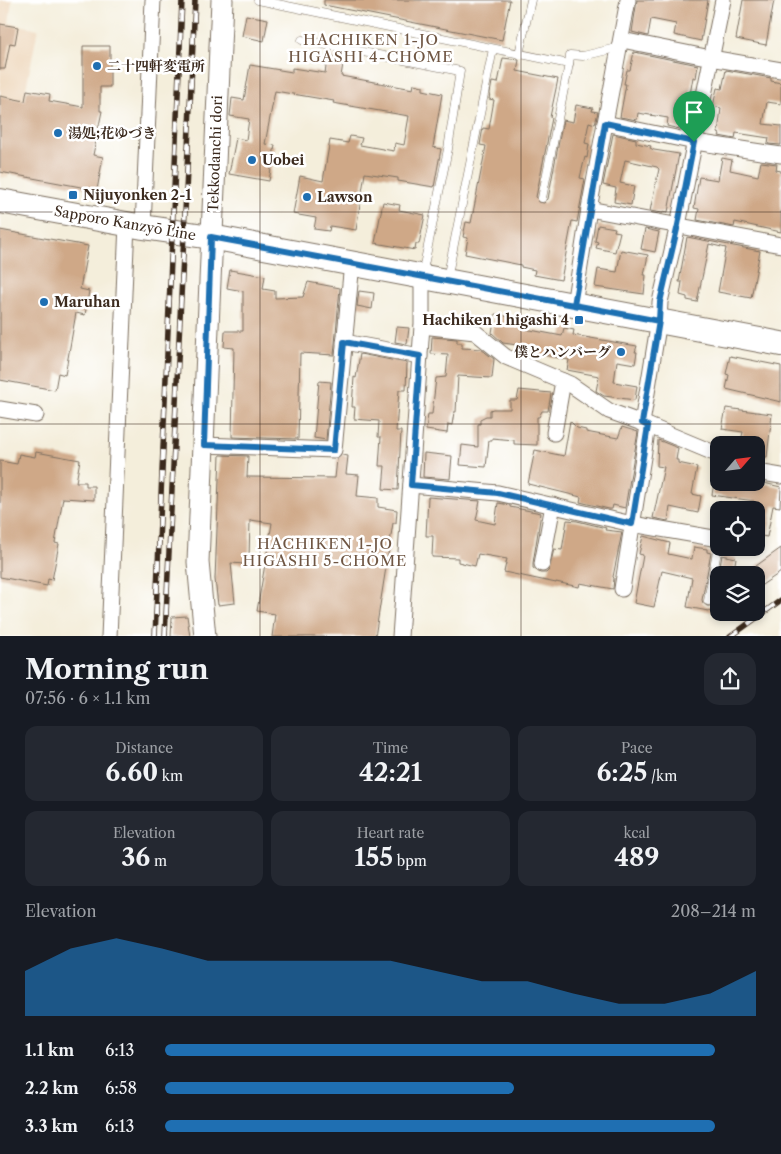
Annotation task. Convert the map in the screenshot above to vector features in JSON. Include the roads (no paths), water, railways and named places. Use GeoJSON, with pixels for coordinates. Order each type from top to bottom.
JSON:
{"type":"FeatureCollection","features":[{"type":"Feature","properties":{"kind":"main road","name":"Sapporo Kanzyō Line"},"geometry":{"type":"LineString","coordinates":[[0,201],[211,237],[781,344]]}},
{"type":"Feature","properties":{"kind":"street"},"geometry":{"type":"LineString","coordinates":[[109,636],[135,225],[153,0]]}},
{"type":"Feature","properties":{"kind":"street","name":"Tekkodanchi dori"},"geometry":{"type":"LineString","coordinates":[[206,636],[198,562],[222,0]]}},
{"type":"Feature","properties":{"kind":"street"},"geometry":{"type":"LineString","coordinates":[[574,305],[589,209],[628,0]]}},
{"type":"Feature","properties":{"kind":"street"},"geometry":{"type":"LineString","coordinates":[[622,589],[659,321],[660,302],[678,225],[723,0]]}},
{"type":"Feature","properties":{"kind":"street"},"geometry":{"type":"LineString","coordinates":[[621,43],[781,70]]}},
{"type":"Feature","properties":{"kind":"street"},"geometry":{"type":"LineString","coordinates":[[605,123],[694,142],[781,155]]}},
{"type":"Feature","properties":{"kind":"street"},"geometry":{"type":"LineString","coordinates":[[589,209],[781,245]]}},
{"type":"Feature","properties":{"kind":"street"},"geometry":{"type":"LineString","coordinates":[[204,445],[334,450],[352,263]]}},
{"type":"Feature","properties":{"kind":"street"},"geometry":{"type":"LineString","coordinates":[[400,636],[422,326],[422,276]]}},
{"type":"Feature","properties":{"kind":"street"},"geometry":{"type":"LineString","coordinates":[[422,326],[476,332],[506,357],[563,381],[609,411],[710,451]]}},
{"type":"Feature","properties":{"kind":"street"},"geometry":{"type":"LineString","coordinates":[[344,342],[420,356]]}},
{"type":"Feature","properties":{"kind":"street"},"geometry":{"type":"LineString","coordinates":[[554,433],[563,381]]}},
{"type":"Feature","properties":{"kind":"street"},"geometry":{"type":"LineString","coordinates":[[0,409],[36,415]]}},
{"type":"Feature","properties":{"kind":"street"},"geometry":{"type":"LineString","coordinates":[[765,473],[781,474]]}},
{"type":"Feature","properties":{"kind":"street"},"geometry":{"type":"LineString","coordinates":[[411,485],[498,493],[632,524],[710,538]]}},
{"type":"Feature","properties":{"kind":"street"},"geometry":{"type":"LineString","coordinates":[[542,564],[553,506]]}},
{"type":"Feature","properties":{"kind":"lane"},"geometry":{"type":"LineString","coordinates":[[258,0],[569,64]]}},
{"type":"Feature","properties":{"kind":"lane"},"geometry":{"type":"LineString","coordinates":[[518,54],[531,0]]}},
{"type":"Feature","properties":{"kind":"lane"},"geometry":{"type":"LineString","coordinates":[[302,40],[460,71],[448,149],[422,276]]}},
{"type":"Feature","properties":{"kind":"lane"},"geometry":{"type":"LineString","coordinates":[[542,198],[570,55],[583,56],[621,43]]}},
{"type":"Feature","properties":{"kind":"lane"},"geometry":{"type":"LineString","coordinates":[[447,281],[494,48]]}},
{"type":"Feature","properties":{"kind":"lane"},"geometry":{"type":"LineString","coordinates":[[708,601],[716,556]]}},
{"type":"Feature","properties":{"kind":"railway"},"geometry":{"type":"LineString","coordinates":[[155,636],[182,0]]}},
{"type":"Feature","properties":{"kind":"railway"},"geometry":{"type":"LineString","coordinates":[[165,636],[195,0]]}},
{"type":"Feature","properties":{"kind":"railway"},"geometry":{"type":"LineString","coordinates":[[731,636],[781,600]]}},
{"type":"Feature","properties":{"kind":"place","name":"二十四軒変電所"},"geometry":{"type":"Point","coordinates":[97,66]}},
{"type":"Feature","properties":{"kind":"place","name":"湯処;花ゆづき"},"geometry":{"type":"Point","coordinates":[58,133]}},
{"type":"Feature","properties":{"kind":"place","name":"Uobei"},"geometry":{"type":"Point","coordinates":[252,160]}},
{"type":"Feature","properties":{"kind":"place","name":"Nijuyonken 2-1"},"geometry":{"type":"Point","coordinates":[73,195]}},
{"type":"Feature","properties":{"kind":"place","name":"Lawson"},"geometry":{"type":"Point","coordinates":[307,197]}},
{"type":"Feature","properties":{"kind":"place","name":"Maruhan"},"geometry":{"type":"Point","coordinates":[44,302]}},
{"type":"Feature","properties":{"kind":"place","name":"Hachiken 1 higashi 4"},"geometry":{"type":"Point","coordinates":[579,320]}},
{"type":"Feature","properties":{"kind":"place","name":"僕とハンバーグ"},"geometry":{"type":"Point","coordinates":[621,352]}},
{"type":"Feature","properties":{"kind":"district","name":"HACHIKEN 1-JO HIGASHI 4-CHOME"},"geometry":{"type":"Point","coordinates":[371,48]}},
{"type":"Feature","properties":{"kind":"district","name":"HACHIKEN 1-JO HIGASHI 5-CHOME"},"geometry":{"type":"Point","coordinates":[325,552]}}]}
